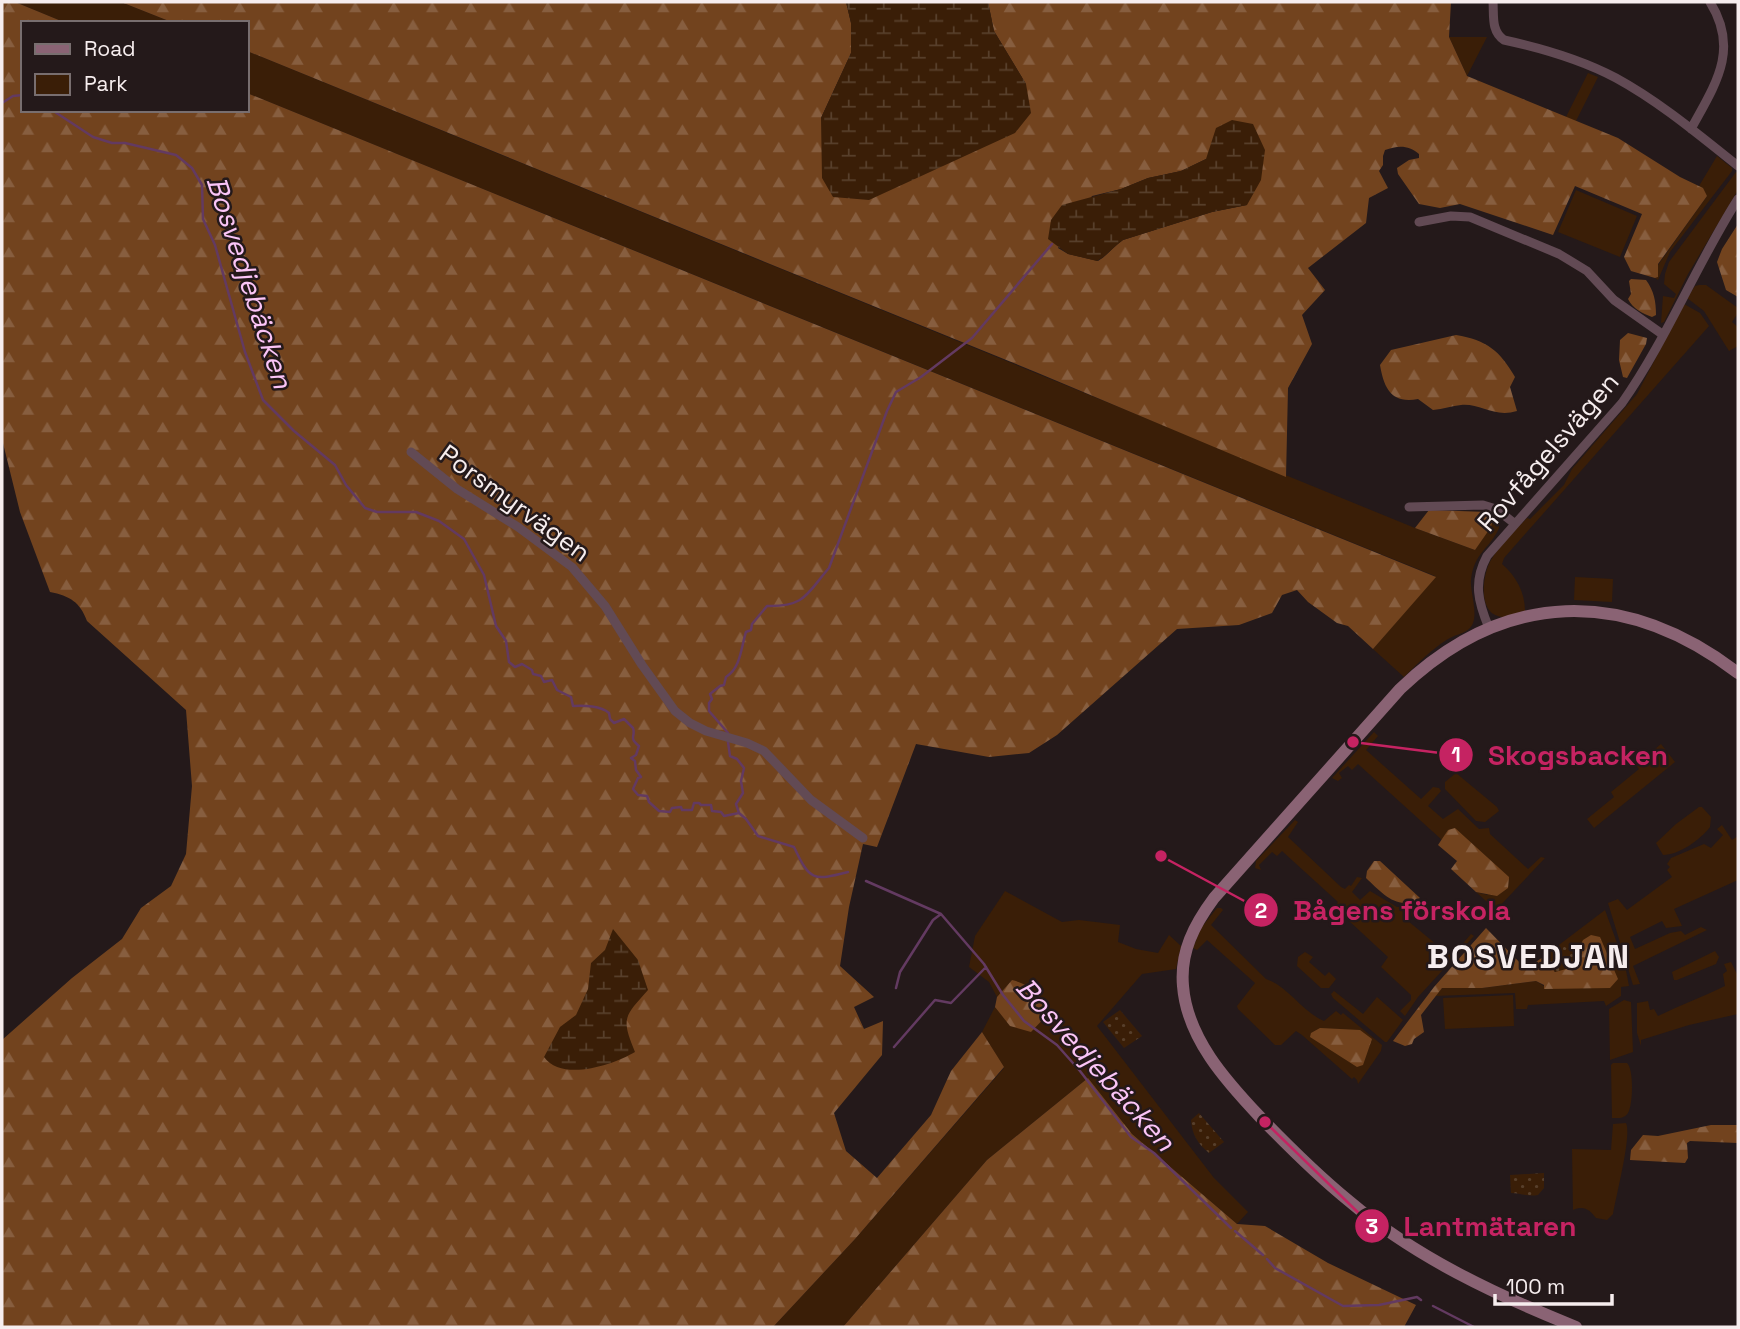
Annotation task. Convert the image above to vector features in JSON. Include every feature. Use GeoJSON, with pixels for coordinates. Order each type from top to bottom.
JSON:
{"type":"FeatureCollection","features":[{"type":"Feature","properties":{"kind":"street"},"geometry":{"type":"LineString","coordinates":[[1493,2],[1494,28],[1497,35],[1504,40],[1575,61],[1614,77],[1646,96],[1738,166]]}},
{"type":"Feature","properties":{"kind":"street"},"geometry":{"type":"LineString","coordinates":[[1691,129],[1717,81],[1723,61],[1725,38],[1719,16],[1710,2]]}},
{"type":"Feature","properties":{"kind":"street","name":"Rovfågelsvägen"},"geometry":{"type":"LineString","coordinates":[[1489,628],[1477,593],[1479,573],[1487,556],[1622,403],[1640,377],[1709,247],[1738,199]]}},
{"type":"Feature","properties":{"kind":"street"},"geometry":{"type":"LineString","coordinates":[[1419,222],[1451,216],[1470,216],[1559,254],[1587,271],[1621,306],[1662,334]]}},
{"type":"Feature","properties":{"kind":"street","name":"Porsmyrvägen"},"geometry":{"type":"LineString","coordinates":[[411,452],[457,489],[518,527],[572,567],[605,606],[642,665],[675,710],[690,723],[764,751],[811,800],[863,838]]}},
{"type":"Feature","properties":{"kind":"street"},"geometry":{"type":"LineString","coordinates":[[1409,507],[1483,505],[1496,509],[1514,523]]}},
{"type":"Feature","properties":{"kind":"street"},"geometry":{"type":"LineString","coordinates":[[1576,1327],[1519,1304],[1436,1261],[1350,1203],[1300,1157],[1238,1093],[1198,1038],[1186,1007],[1182,972],[1189,940],[1200,918],[1282,821],[1421,669],[1458,643],[1520,617],[1552,612],[1599,612],[1628,617],[1663,628],[1714,655],[1738,673]]}},
{"type":"Feature","properties":{"kind":"green space"},"geometry":{"type":"Polygon","coordinates":[[[2,2],[15,2],[61,21],[21,21],[21,112],[248,112],[248,93],[1436,577],[1373,649],[1348,626],[1337,623],[1308,602],[1297,590],[1282,595],[1272,613],[1239,625],[1177,629],[1057,735],[1029,753],[989,757],[916,744],[877,847],[863,844],[849,907],[840,966],[874,997],[854,1007],[864,1029],[883,1021],[882,1055],[834,1113],[846,1151],[877,1178],[931,1115],[951,1071],[982,1032],[1004,1067],[855,1239],[773,1327],[2,1327],[2,1040],[72,978],[122,939],[141,908],[171,886],[186,854],[192,786],[186,710],[87,621],[73,601],[50,592],[20,512],[2,439],[2,2]]]}},
{"type":"Feature","properties":{"kind":"green space"},"geometry":{"type":"Polygon","coordinates":[[[15,2],[121,2],[169,21],[61,21],[15,2]]]}},
{"type":"Feature","properties":{"kind":"green space"},"geometry":{"type":"Polygon","coordinates":[[[121,2],[846,2],[851,23],[851,53],[821,118],[1026,84],[994,31],[988,2],[1451,2],[1449,37],[1467,76],[1618,138],[1680,177],[1703,188],[1707,196],[1658,264],[1658,277],[1655,278],[1631,271],[1624,257],[1642,214],[1575,186],[1553,235],[1460,204],[1440,208],[1419,204],[1398,174],[1397,168],[1409,160],[1419,158],[1419,154],[1403,147],[1385,150],[1383,165],[1379,171],[1388,188],[1369,198],[1366,223],[1308,268],[1325,290],[1302,315],[1312,344],[1288,388],[1286,477],[1038,373],[248,51],[248,21],[169,21],[121,2]],[[1206,159],[1181,171],[1148,178],[1121,189],[1092,196],[1058,248],[1068,254],[1098,261],[1123,240],[1212,212],[1247,205],[1206,159]]]}},
{"type":"Feature","properties":{"kind":"green space"},"geometry":{"type":"Polygon","coordinates":[[[846,2],[988,2],[994,31],[1026,84],[1031,113],[1015,133],[869,200],[833,197],[822,178],[821,118],[851,53],[851,23],[846,2]]]}},
{"type":"Feature","properties":{"kind":"green space"},"geometry":{"type":"Polygon","coordinates":[[[1449,37],[1487,37],[1467,76],[1449,37]]]}},
{"type":"Feature","properties":{"kind":"green space"},"geometry":{"type":"Polygon","coordinates":[[[248,51],[1415,528],[1475,550],[1493,518],[1488,512],[1491,511],[1499,519],[1499,528],[1475,563],[1471,580],[1473,623],[1465,632],[1438,646],[1404,677],[1373,649],[1435,576],[248,93],[248,51]]]}},
{"type":"Feature","properties":{"kind":"green space"},"geometry":{"type":"Polygon","coordinates":[[[1588,73],[1598,77],[1576,121],[1566,117],[1588,73]]]}},
{"type":"Feature","properties":{"kind":"green space"},"geometry":{"type":"Polygon","coordinates":[[[1232,120],[1253,124],[1265,150],[1261,180],[1247,205],[1212,212],[1123,240],[1097,261],[1068,254],[1048,239],[1051,220],[1062,205],[1121,189],[1148,178],[1181,171],[1206,159],[1216,128],[1232,120]]]}},
{"type":"Feature","properties":{"kind":"green space"},"geometry":{"type":"Polygon","coordinates":[[[1717,156],[1732,168],[1732,171],[1670,252],[1658,280],[1655,278],[1658,277],[1658,265],[1707,196],[1699,186],[1717,156]]]}},
{"type":"Feature","properties":{"kind":"green space"},"geometry":{"type":"Polygon","coordinates":[[[1736,172],[1738,190],[1661,323],[1663,296],[1674,298],[1676,294],[1664,284],[1669,262],[1736,172]]]}},
{"type":"Feature","properties":{"kind":"green space"},"geometry":{"type":"Polygon","coordinates":[[[1576,190],[1637,216],[1620,257],[1558,232],[1576,190]]]}},
{"type":"Feature","properties":{"kind":"green space"},"geometry":{"type":"Polygon","coordinates":[[[1738,224],[1738,297],[1726,290],[1717,262],[1738,224]]]}},
{"type":"Feature","properties":{"kind":"green space"},"geometry":{"type":"Polygon","coordinates":[[[1631,279],[1646,280],[1654,296],[1656,315],[1652,317],[1645,314],[1630,302],[1628,299],[1631,294],[1631,279]]]}},
{"type":"Feature","properties":{"kind":"green space"},"geometry":{"type":"Polygon","coordinates":[[[1706,285],[1738,308],[1732,322],[1738,327],[1738,346],[1729,351],[1704,311],[1687,298],[1695,286],[1706,285]]]}},
{"type":"Feature","properties":{"kind":"green space"},"geometry":{"type":"Polygon","coordinates":[[[1684,304],[1700,313],[1709,326],[1504,558],[1502,564],[1519,585],[1525,611],[1506,617],[1495,615],[1489,610],[1484,594],[1485,575],[1491,560],[1527,518],[1530,519],[1564,485],[1572,469],[1637,394],[1684,304]]]}},
{"type":"Feature","properties":{"kind":"green space"},"geometry":{"type":"Polygon","coordinates":[[[1628,333],[1647,338],[1627,378],[1623,377],[1619,360],[1620,340],[1628,333]]]}},
{"type":"Feature","properties":{"kind":"green space"},"geometry":{"type":"Polygon","coordinates":[[[1456,335],[1492,348],[1504,360],[1515,377],[1510,387],[1517,411],[1501,413],[1468,405],[1433,410],[1418,399],[1401,399],[1390,393],[1380,365],[1391,350],[1456,335]]]}},
{"type":"Feature","properties":{"kind":"green space"},"geometry":{"type":"Polygon","coordinates":[[[1429,510],[1488,512],[1493,518],[1491,527],[1475,550],[1415,528],[1429,510]]]}},
{"type":"Feature","properties":{"kind":"green space"},"geometry":{"type":"Polygon","coordinates":[[[1575,577],[1613,579],[1612,602],[1574,600],[1575,577]]]}},
{"type":"Feature","properties":{"kind":"green space"},"geometry":{"type":"Polygon","coordinates":[[[1374,732],[1378,736],[1366,750],[1421,799],[1433,787],[1439,788],[1441,791],[1428,806],[1443,819],[1458,809],[1479,829],[1489,828],[1490,834],[1528,869],[1541,857],[1545,858],[1496,910],[1476,892],[1488,895],[1448,830],[1442,840],[1358,764],[1352,770],[1348,766],[1339,773],[1342,778],[1338,781],[1332,778],[1374,732]]]}},
{"type":"Feature","properties":{"kind":"green space"},"geometry":{"type":"Polygon","coordinates":[[[1661,744],[1675,762],[1594,828],[1587,819],[1614,797],[1611,792],[1639,769],[1636,765],[1661,744]]]}},
{"type":"Feature","properties":{"kind":"green space"},"geometry":{"type":"Polygon","coordinates":[[[1456,773],[1499,811],[1485,822],[1476,821],[1445,789],[1445,782],[1456,773]]]}},
{"type":"Feature","properties":{"kind":"green space"},"geometry":{"type":"Polygon","coordinates":[[[1699,807],[1711,817],[1710,827],[1689,846],[1663,855],[1656,843],[1699,807]]]}},
{"type":"Feature","properties":{"kind":"green space"},"geometry":{"type":"Polygon","coordinates":[[[1295,820],[1298,822],[1288,837],[1341,887],[1345,889],[1351,886],[1357,877],[1362,878],[1352,892],[1360,900],[1370,891],[1397,907],[1419,905],[1408,921],[1448,954],[1453,955],[1471,934],[1474,936],[1418,997],[1405,1016],[1400,1011],[1411,1000],[1411,995],[1381,967],[1388,957],[1334,907],[1338,902],[1282,851],[1277,856],[1272,852],[1259,865],[1261,870],[1255,868],[1256,861],[1295,820]]]}},
{"type":"Feature","properties":{"kind":"green space"},"geometry":{"type":"Polygon","coordinates":[[[1722,825],[1732,840],[1738,836],[1738,880],[1674,909],[1682,926],[1666,928],[1662,921],[1630,937],[1635,949],[1670,933],[1681,931],[1685,935],[1701,927],[1707,930],[1633,966],[1640,984],[1633,985],[1608,903],[1618,899],[1627,910],[1672,877],[1667,870],[1671,858],[1704,844],[1711,848],[1723,835],[1717,829],[1722,825]]]}},
{"type":"Feature","properties":{"kind":"green space"},"geometry":{"type":"Polygon","coordinates":[[[1455,828],[1509,877],[1508,888],[1497,896],[1476,892],[1451,869],[1457,861],[1438,845],[1448,830],[1455,828]]]}},
{"type":"Feature","properties":{"kind":"green space"},"geometry":{"type":"Polygon","coordinates":[[[1374,861],[1380,861],[1420,898],[1405,903],[1384,895],[1366,878],[1374,861]]]}},
{"type":"Feature","properties":{"kind":"green space"},"geometry":{"type":"Polygon","coordinates":[[[1005,891],[1062,922],[1079,920],[1120,925],[1118,942],[1136,949],[1158,953],[1169,935],[1181,946],[1176,969],[1142,974],[1097,1026],[1214,1178],[1248,1212],[1237,1224],[1132,1134],[1088,1078],[987,1160],[843,1327],[773,1327],[855,1239],[1004,1068],[982,1032],[995,1007],[1010,1025],[1012,980],[997,997],[989,982],[969,967],[975,936],[1005,891]]]}},
{"type":"Feature","properties":{"kind":"green space"},"geometry":{"type":"Polygon","coordinates":[[[1217,908],[1223,910],[1211,925],[1266,979],[1324,1021],[1336,1011],[1341,1015],[1343,1013],[1382,1045],[1381,1051],[1358,1084],[1354,1077],[1352,1079],[1296,1031],[1281,1045],[1275,1045],[1238,1009],[1237,1006],[1255,983],[1207,940],[1197,950],[1193,948],[1201,928],[1217,908]]]}},
{"type":"Feature","properties":{"kind":"green space"},"geometry":{"type":"Polygon","coordinates":[[[1605,910],[1625,965],[1629,986],[1621,987],[1621,996],[1606,1006],[1604,1001],[1528,1005],[1527,1009],[1516,1009],[1515,993],[1434,996],[1442,988],[1482,988],[1536,981],[1544,986],[1582,953],[1571,947],[1548,960],[1543,957],[1605,910]]]}},
{"type":"Feature","properties":{"kind":"green space"},"geometry":{"type":"Polygon","coordinates":[[[1486,928],[1526,969],[1543,957],[1555,972],[1582,953],[1580,946],[1583,940],[1591,935],[1600,937],[1618,979],[1610,988],[1544,989],[1544,985],[1536,981],[1482,988],[1442,988],[1421,1015],[1424,1032],[1414,1039],[1412,1044],[1405,1046],[1393,1041],[1434,987],[1486,928]]]}},
{"type":"Feature","properties":{"kind":"green space"},"geometry":{"type":"Polygon","coordinates":[[[613,929],[638,960],[648,990],[627,1018],[628,1032],[635,1052],[601,1066],[563,1069],[544,1057],[560,1027],[576,1015],[588,989],[591,963],[605,950],[613,929]]]}},
{"type":"Feature","properties":{"kind":"green space"},"geometry":{"type":"Polygon","coordinates":[[[1562,945],[1568,949],[1571,946],[1582,953],[1574,967],[1555,972],[1548,960],[1562,945]]]}},
{"type":"Feature","properties":{"kind":"green space"},"geometry":{"type":"Polygon","coordinates":[[[1715,951],[1719,957],[1716,964],[1674,980],[1672,972],[1715,951]]]}},
{"type":"Feature","properties":{"kind":"green space"},"geometry":{"type":"Polygon","coordinates":[[[1305,952],[1313,957],[1309,962],[1325,976],[1329,972],[1336,979],[1329,988],[1321,988],[1297,966],[1298,957],[1305,952]]]}},
{"type":"Feature","properties":{"kind":"green space"},"geometry":{"type":"Polygon","coordinates":[[[1731,962],[1738,976],[1738,1014],[1641,1040],[1641,1046],[1637,1033],[1637,1003],[1648,1001],[1650,1010],[1654,1009],[1658,1016],[1725,986],[1723,974],[1727,971],[1724,964],[1731,962]]]}},
{"type":"Feature","properties":{"kind":"green space"},"geometry":{"type":"Polygon","coordinates":[[[1012,980],[1036,992],[1043,1001],[1047,1015],[1031,1032],[1010,1026],[995,1007],[997,997],[1012,980]]]}},
{"type":"Feature","properties":{"kind":"green space"},"geometry":{"type":"Polygon","coordinates":[[[1334,991],[1363,1014],[1377,997],[1403,1020],[1385,1042],[1333,998],[1331,994],[1334,991]]]}},
{"type":"Feature","properties":{"kind":"green space"},"geometry":{"type":"Polygon","coordinates":[[[1513,995],[1514,1026],[1445,1029],[1443,998],[1513,995]]]}},
{"type":"Feature","properties":{"kind":"green space"},"geometry":{"type":"Polygon","coordinates":[[[1624,1000],[1631,1002],[1633,1052],[1610,1060],[1609,1009],[1624,1000]]]}},
{"type":"Feature","properties":{"kind":"green space"},"geometry":{"type":"Polygon","coordinates":[[[1120,1010],[1142,1036],[1124,1048],[1103,1022],[1120,1010]]]}},
{"type":"Feature","properties":{"kind":"green space"},"geometry":{"type":"Polygon","coordinates":[[[1320,1028],[1360,1030],[1372,1039],[1363,1065],[1357,1067],[1310,1037],[1311,1033],[1320,1028]]]}},
{"type":"Feature","properties":{"kind":"green space"},"geometry":{"type":"Polygon","coordinates":[[[1613,1063],[1627,1063],[1631,1072],[1630,1109],[1621,1118],[1612,1118],[1613,1063]]]}},
{"type":"Feature","properties":{"kind":"green space"},"geometry":{"type":"Polygon","coordinates":[[[1088,1078],[1132,1134],[1237,1224],[1265,1226],[1328,1263],[1416,1305],[1404,1327],[843,1327],[987,1160],[1088,1078]]]}},
{"type":"Feature","properties":{"kind":"green space"},"geometry":{"type":"Polygon","coordinates":[[[1199,1113],[1224,1142],[1209,1153],[1194,1135],[1191,1120],[1199,1113]]]}},
{"type":"Feature","properties":{"kind":"green space"},"geometry":{"type":"Polygon","coordinates":[[[1626,1123],[1625,1152],[1613,1214],[1607,1220],[1596,1218],[1584,1208],[1573,1210],[1572,1149],[1611,1150],[1613,1124],[1626,1123]]]}},
{"type":"Feature","properties":{"kind":"green space"},"geometry":{"type":"Polygon","coordinates":[[[1711,1125],[1738,1125],[1738,1143],[1690,1141],[1687,1143],[1688,1158],[1685,1163],[1630,1160],[1631,1150],[1643,1135],[1658,1136],[1711,1125]]]}},
{"type":"Feature","properties":{"kind":"green space"},"geometry":{"type":"Polygon","coordinates":[[[1544,1173],[1544,1188],[1538,1195],[1511,1193],[1510,1175],[1544,1173]]]}},
{"type":"Feature","properties":{"kind":"waterway","name":"Bosvedjebäcken"},"geometry":{"type":"LineString","coordinates":[[2,103],[13,96],[21,95]]}},
{"type":"Feature","properties":{"kind":"waterway","name":"Bosvedjebäcken"},"geometry":{"type":"LineString","coordinates":[[55,112],[93,137],[176,155],[192,168],[202,185],[203,219],[215,245],[245,352],[263,400],[294,431],[335,465],[346,485],[365,508],[377,512],[416,512],[439,521],[464,539],[484,575],[496,626],[506,641],[509,662],[515,667],[522,664],[532,670],[533,674],[541,676],[544,682],[552,680],[557,690],[571,697],[573,706],[602,709],[609,713],[614,723],[624,719],[633,728],[633,739],[639,746],[636,755],[631,758],[635,761],[636,770],[641,777],[633,789],[638,795],[647,796],[649,802],[659,811],[670,812],[672,808],[681,807],[682,810],[692,810],[694,803],[699,803],[711,805],[712,811],[721,812],[724,816],[739,813],[758,836],[794,847],[804,867],[814,876],[827,877],[848,872]]}},
{"type":"Feature","properties":{"kind":"waterway"},"geometry":{"type":"LineString","coordinates":[[728,733],[709,711],[712,699],[710,694],[724,685],[726,677],[738,663],[746,632],[751,630],[752,624],[767,606],[798,601],[829,568],[896,392],[921,377],[972,338],[1052,244]]}},
{"type":"Feature","properties":{"kind":"waterway"},"geometry":{"type":"LineString","coordinates":[[728,742],[730,756],[737,759],[744,768],[741,781],[743,793],[736,804],[739,813]]}},
{"type":"Feature","properties":{"kind":"waterway","name":"Bosvedjebäcken"},"geometry":{"type":"LineString","coordinates":[[866,881],[941,914],[984,964],[1003,995],[1024,1021],[1057,1045],[1131,1137],[1154,1153],[1231,1228]]}},
{"type":"Feature","properties":{"kind":"waterway"},"geometry":{"type":"LineString","coordinates":[[896,988],[900,972],[933,920],[941,914]]}},
{"type":"Feature","properties":{"kind":"waterway"},"geometry":{"type":"LineString","coordinates":[[894,1047],[935,1000],[951,1003],[986,967]]}},
{"type":"Feature","properties":{"kind":"waterway","name":"Bosvedjebäcken"},"geometry":{"type":"LineString","coordinates":[[1235,1231],[1263,1255]]}},
{"type":"Feature","properties":{"kind":"waterway","name":"Bosvedjebäcken"},"geometry":{"type":"LineString","coordinates":[[1267,1259],[1275,1268],[1343,1306],[1379,1305],[1417,1297],[1421,1300]]}},
{"type":"Feature","properties":{"kind":"waterway","name":"Bosvedjebäcken"},"geometry":{"type":"LineString","coordinates":[[1433,1306],[1474,1327]]}},
{"type":"Feature","properties":{"kind":"place","name":"Skogsbacken"},"geometry":{"type":"Point","coordinates":[1353,742]}},
{"type":"Feature","properties":{"kind":"place","name":"Bågens förskola"},"geometry":{"type":"Point","coordinates":[1161,856]}},
{"type":"Feature","properties":{"kind":"place","name":"Lantmätaren"},"geometry":{"type":"Point","coordinates":[1265,1122]}},
{"type":"Feature","properties":{"kind":"district","name":"BOSVEDJAN"},"geometry":{"type":"Point","coordinates":[1529,957]}}]}
